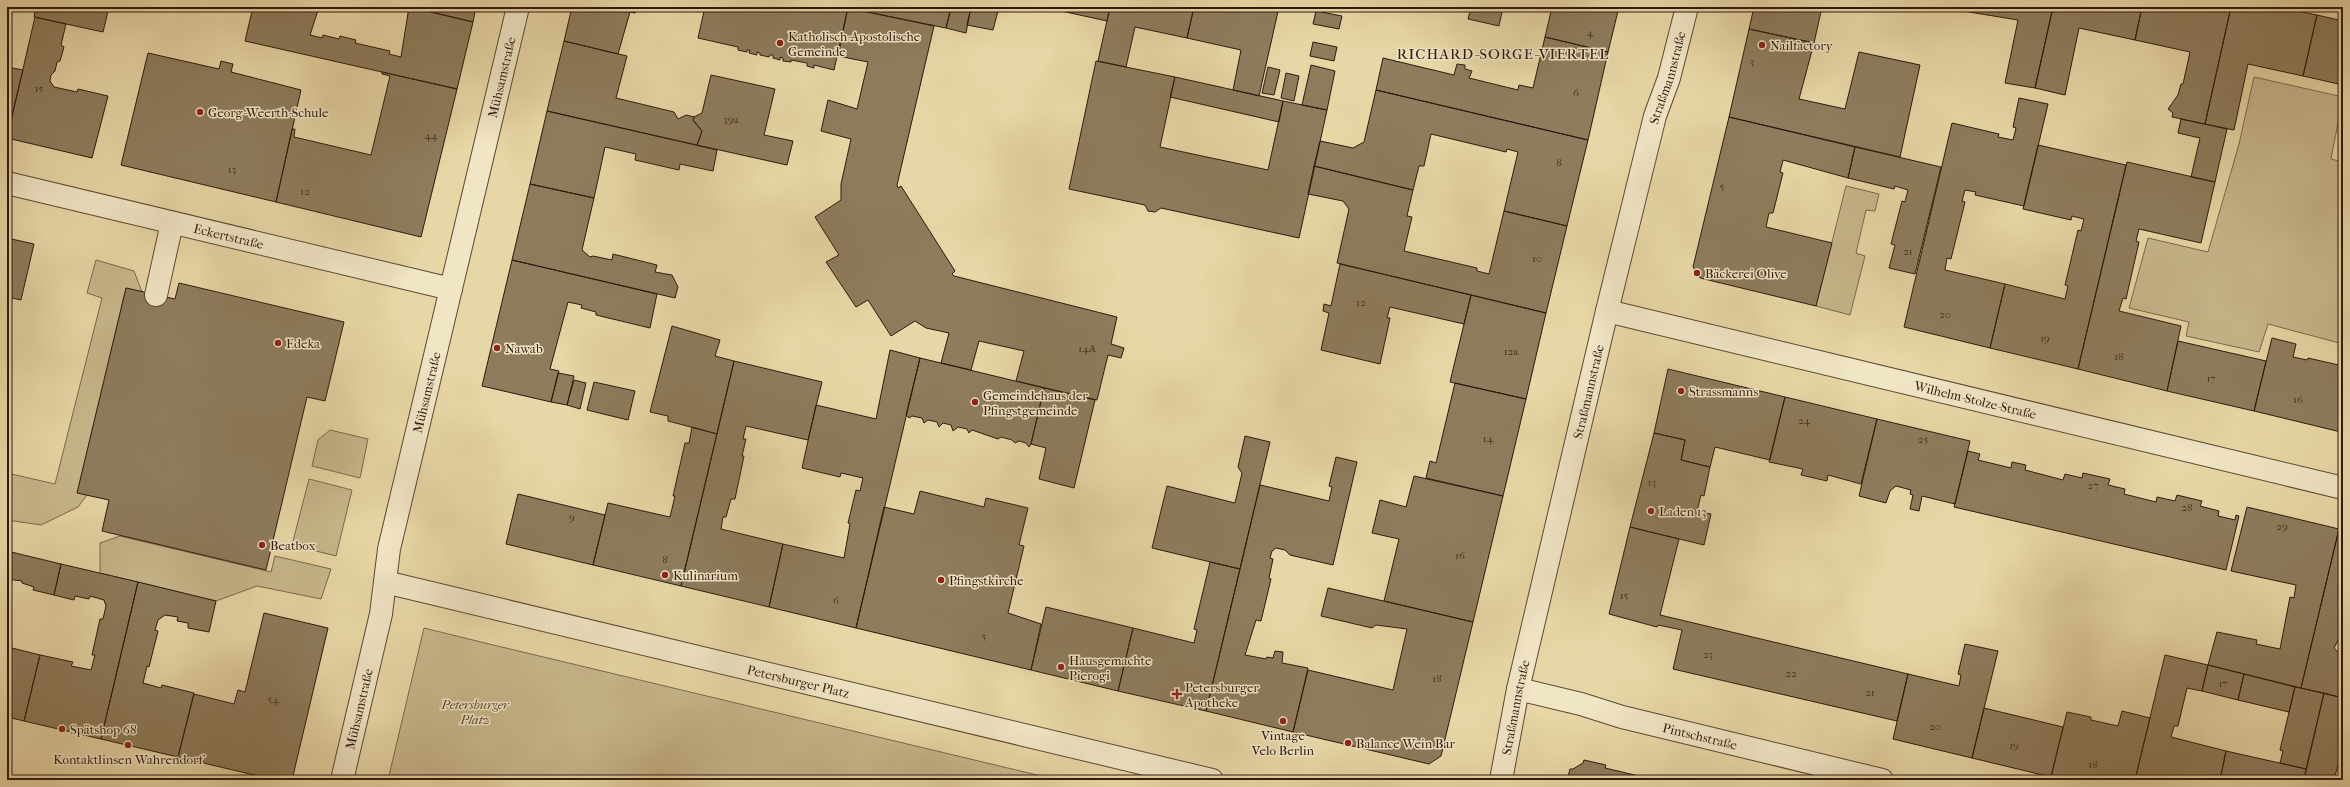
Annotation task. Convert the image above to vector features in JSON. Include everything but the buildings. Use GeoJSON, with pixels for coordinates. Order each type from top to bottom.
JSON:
{"type":"FeatureCollection","features":[{"type":"Feature","properties":{"kind":"street","name":"Mühsamstraße"},"geometry":{"type":"LineString","coordinates":[[342,780],[381,614],[389,549],[518,7]]}},
{"type":"Feature","properties":{"kind":"street","name":"Straßmannstraße"},"geometry":{"type":"LineString","coordinates":[[1501,780],[1518,689],[1607,311],[1655,116],[1669,78],[1687,7]]}},
{"type":"Feature","properties":{"kind":"street","name":"Eckertstraße"},"geometry":{"type":"LineString","coordinates":[[7,183],[451,289]]}},
{"type":"Feature","properties":{"kind":"street"},"geometry":{"type":"LineString","coordinates":[[156,295],[172,223]]}},
{"type":"Feature","properties":{"kind":"street","name":"Wilhelm-Stolze-Straße"},"geometry":{"type":"LineString","coordinates":[[1607,311],[2343,488]]}},
{"type":"Feature","properties":{"kind":"street","name":"Petersburger Platz"},"geometry":{"type":"LineString","coordinates":[[385,582],[1212,780]]}},
{"type":"Feature","properties":{"kind":"street","name":"Pintschstraße"},"geometry":{"type":"LineString","coordinates":[[1518,689],[1575,703],[1622,717],[1882,780]]}},
{"type":"Feature","properties":{"kind":"green space"},"geometry":{"type":"Polygon","coordinates":[[[2254,77],[2343,97],[2331,159],[2343,162],[2343,344],[2268,324],[2259,352],[2186,336],[2189,322],[2129,308],[2148,238],[2208,252],[2239,144],[2254,77]]]}},
{"type":"Feature","properties":{"kind":"green space"},"geometry":{"type":"Polygon","coordinates":[[[1846,186],[1879,194],[1875,211],[1866,210],[1856,253],[1865,256],[1850,315],[1816,306],[1846,186]]]}},
{"type":"Feature","properties":{"kind":"green space"},"geometry":{"type":"Polygon","coordinates":[[[96,260],[134,271],[142,292],[126,288],[78,492],[87,495],[78,507],[41,525],[7,520],[7,473],[55,484],[102,298],[87,293],[96,260]]]}},
{"type":"Feature","properties":{"kind":"green space"},"geometry":{"type":"Polygon","coordinates":[[[330,430],[368,439],[360,478],[312,466],[318,440],[330,430]]]}},
{"type":"Feature","properties":{"kind":"green space"},"geometry":{"type":"Polygon","coordinates":[[[309,479],[352,490],[336,556],[292,545],[309,479]]]}},
{"type":"Feature","properties":{"kind":"green space"},"geometry":{"type":"Polygon","coordinates":[[[120,536],[271,572],[275,556],[331,569],[321,599],[257,586],[216,601],[100,573],[100,543],[120,536]]]}},
{"type":"Feature","properties":{"kind":"green space","name":"Petersburger Platz"},"geometry":{"type":"Polygon","coordinates":[[[424,628],[485,643],[1058,780],[388,780],[424,628]]]}},
{"type":"Feature","properties":{"kind":"place","name":"Katholisch-Apostolische Gemeinde"},"geometry":{"type":"Point","coordinates":[780,43]}},
{"type":"Feature","properties":{"kind":"place","name":"Nailfactory"},"geometry":{"type":"Point","coordinates":[1762,45]}},
{"type":"Feature","properties":{"kind":"place","name":"Georg-Weerth-Schule"},"geometry":{"type":"Point","coordinates":[200,112]}},
{"type":"Feature","properties":{"kind":"place","name":"Bäckerei Olive"},"geometry":{"type":"Point","coordinates":[1697,273]}},
{"type":"Feature","properties":{"kind":"place","name":"Edeka"},"geometry":{"type":"Point","coordinates":[278,343]}},
{"type":"Feature","properties":{"kind":"place","name":"Nawab"},"geometry":{"type":"Point","coordinates":[497,348]}},
{"type":"Feature","properties":{"kind":"place","name":"Strassmanns"},"geometry":{"type":"Point","coordinates":[1681,391]}},
{"type":"Feature","properties":{"kind":"place","name":"Gemeindehaus der Pfingstgemeinde"},"geometry":{"type":"Point","coordinates":[975,402]}},
{"type":"Feature","properties":{"kind":"place","name":"Laden 13"},"geometry":{"type":"Point","coordinates":[1651,511]}},
{"type":"Feature","properties":{"kind":"place","name":"Beatbox"},"geometry":{"type":"Point","coordinates":[262,545]}},
{"type":"Feature","properties":{"kind":"place","name":"Kulinarium"},"geometry":{"type":"Point","coordinates":[665,575]}},
{"type":"Feature","properties":{"kind":"place","name":"Pfingstkirche"},"geometry":{"type":"Point","coordinates":[941,580]}},
{"type":"Feature","properties":{"kind":"place","name":"Hausgemachte Pierogi"},"geometry":{"type":"Point","coordinates":[1061,667]}},
{"type":"Feature","properties":{"kind":"place","name":"Petersburger Apotheke"},"geometry":{"type":"Point","coordinates":[1177,694]}},
{"type":"Feature","properties":{"kind":"place","name":"Vintage Velo Berlin"},"geometry":{"type":"Point","coordinates":[1283,721]}},
{"type":"Feature","properties":{"kind":"place","name":"Spätshop 68"},"geometry":{"type":"Point","coordinates":[62,729]}},
{"type":"Feature","properties":{"kind":"place","name":"Balance Wein Bar"},"geometry":{"type":"Point","coordinates":[1348,743]}},
{"type":"Feature","properties":{"kind":"place","name":"Kontaktlinsen Wahrendorf"},"geometry":{"type":"Point","coordinates":[128,745]}},
{"type":"Feature","properties":{"kind":"district","name":"RICHARD-SORGE-VIERTEL"},"geometry":{"type":"Point","coordinates":[1503,54]}}]}
